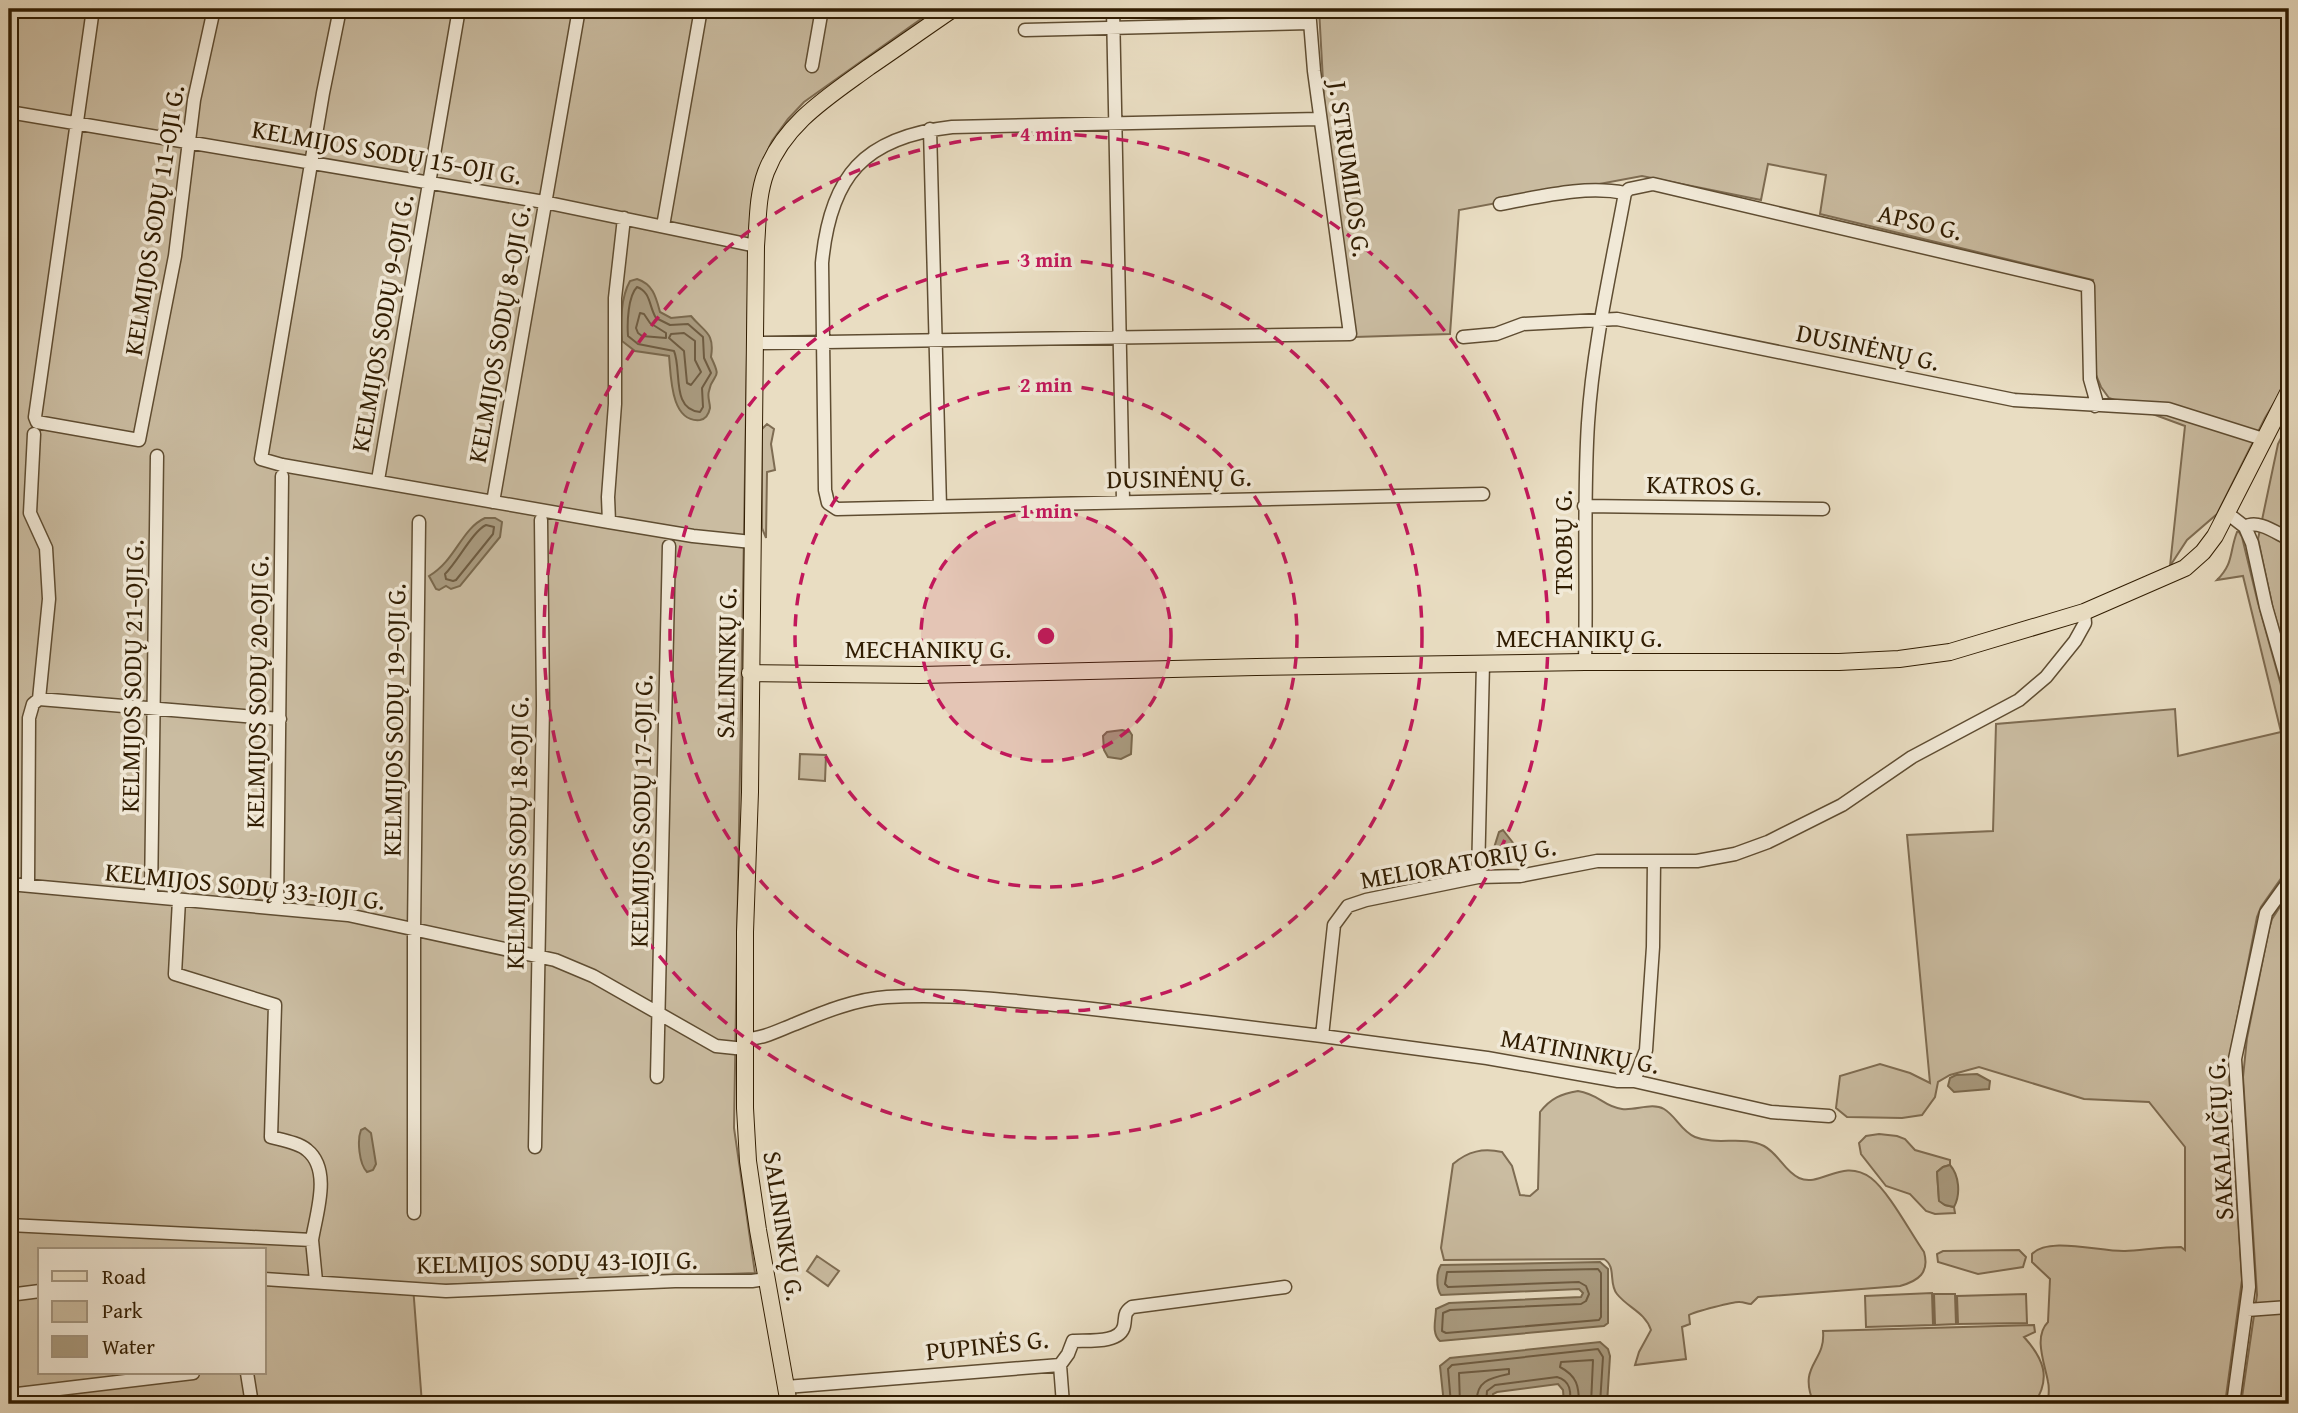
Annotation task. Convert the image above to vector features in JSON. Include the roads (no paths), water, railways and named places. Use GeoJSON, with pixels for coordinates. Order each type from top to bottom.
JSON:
{"type":"FeatureCollection","features":[{"type":"Feature","properties":{"kind":"main road","name":"SALININKŲ G."},"geometry":{"type":"LineString","coordinates":[[789,1404],[748,1161],[745,1044],[758,210],[765,175],[781,142],[795,125],[831,95],[953,9]]}},
{"type":"Feature","properties":{"kind":"main road","name":"MECHANIKŲ G."},"geometry":{"type":"LineString","coordinates":[[750,673],[920,675],[1483,663],[1839,662],[1899,659],[1950,652],[2084,612],[2185,568],[2203,552],[2215,536],[2289,391]]}},
{"type":"Feature","properties":{"kind":"street"},"geometry":{"type":"LineString","coordinates":[[28,885],[29,718],[33,704],[39,699],[49,599],[46,548],[30,513],[35,417],[93,9]]}},
{"type":"Feature","properties":{"kind":"street","name":"KELMIJOS SODŲ 11-OJI G."},"geometry":{"type":"LineString","coordinates":[[35,428],[139,440],[175,256],[194,100],[214,9]]}},
{"type":"Feature","properties":{"kind":"street"},"geometry":{"type":"LineString","coordinates":[[340,9],[261,459],[275,464],[609,522],[693,536],[752,542]]}},
{"type":"Feature","properties":{"kind":"street","name":"KELMIJOS SODŲ 9-OJI G."},"geometry":{"type":"LineString","coordinates":[[378,480],[459,9]]}},
{"type":"Feature","properties":{"kind":"street","name":"KELMIJOS SODŲ 8-OJI G."},"geometry":{"type":"LineString","coordinates":[[493,502],[579,9]]}},
{"type":"Feature","properties":{"kind":"street"},"geometry":{"type":"LineString","coordinates":[[663,226],[701,9]]}},
{"type":"Feature","properties":{"kind":"street"},"geometry":{"type":"LineString","coordinates":[[812,66],[822,9]]}},
{"type":"Feature","properties":{"kind":"street"},"geometry":{"type":"LineString","coordinates":[[1113,9],[1122,501]]}},
{"type":"Feature","properties":{"kind":"street","name":"J. STRUMILOS G."},"geometry":{"type":"LineString","coordinates":[[1119,338],[1350,334],[1320,118],[1309,9]]}},
{"type":"Feature","properties":{"kind":"street"},"geometry":{"type":"LineString","coordinates":[[1026,30],[1309,23]]}},
{"type":"Feature","properties":{"kind":"street","name":"KELMIJOS SODŲ 15-OJI G."},"geometry":{"type":"LineString","coordinates":[[9,112],[544,202],[756,246]]}},
{"type":"Feature","properties":{"kind":"street","name":"DUSINĖNŲ G."},"geometry":{"type":"LineString","coordinates":[[1320,118],[930,129],[902,135],[872,152],[842,186],[831,210],[824,238],[825,490],[828,503],[837,509],[940,508],[1122,501],[1483,494]]}},
{"type":"Feature","properties":{"kind":"street"},"geometry":{"type":"LineString","coordinates":[[930,129],[940,508]]}},
{"type":"Feature","properties":{"kind":"street","name":"APSO G."},"geometry":{"type":"LineString","coordinates":[[1500,204],[1570,192],[1612,190],[1625,193],[1636,186],[1653,184],[2088,286],[2090,379],[2095,406]]}},
{"type":"Feature","properties":{"kind":"street"},"geometry":{"type":"LineString","coordinates":[[1601,320],[1625,193]]}},
{"type":"Feature","properties":{"kind":"street"},"geometry":{"type":"LineString","coordinates":[[609,522],[608,497],[615,404],[615,298],[624,218]]}},
{"type":"Feature","properties":{"kind":"street","name":"DUSINĖNŲ G."},"geometry":{"type":"LineString","coordinates":[[1463,337],[1496,334],[1523,324],[1617,319],[2014,400],[2168,409],[2263,439]]}},
{"type":"Feature","properties":{"kind":"street","name":"TROBŲ G."},"geometry":{"type":"LineString","coordinates":[[1585,662],[1587,556],[1584,506],[1588,421],[1601,320]]}},
{"type":"Feature","properties":{"kind":"street"},"geometry":{"type":"LineString","coordinates":[[755,343],[1119,338]]}},
{"type":"Feature","properties":{"kind":"street","name":"KELMIJOS SODŲ 21-OJI G."},"geometry":{"type":"LineString","coordinates":[[151,897],[157,456]]}},
{"type":"Feature","properties":{"kind":"street","name":"KELMIJOS SODŲ 20-OJI G."},"geometry":{"type":"LineString","coordinates":[[277,908],[282,476]]}},
{"type":"Feature","properties":{"kind":"street","name":"KATROS G."},"geometry":{"type":"LineString","coordinates":[[1584,506],[1823,509]]}},
{"type":"Feature","properties":{"kind":"street"},"geometry":{"type":"LineString","coordinates":[[2227,513],[2245,527],[2252,543],[2289,687]]}},
{"type":"Feature","properties":{"kind":"street","name":"KELMIJOS SODŲ 18-OJI G."},"geometry":{"type":"LineString","coordinates":[[535,1147],[542,706],[541,520]]}},
{"type":"Feature","properties":{"kind":"street","name":"KELMIJOS SODŲ 19-OJI G."},"geometry":{"type":"LineString","coordinates":[[414,1213],[419,522]]}},
{"type":"Feature","properties":{"kind":"street"},"geometry":{"type":"LineString","coordinates":[[2245,527],[2258,524],[2289,538]]}},
{"type":"Feature","properties":{"kind":"street","name":"KELMIJOS SODŲ 17-OJI G."},"geometry":{"type":"LineString","coordinates":[[657,1077],[668,546]]}},
{"type":"Feature","properties":{"kind":"street","name":"MELIORATORIŲ G."},"geometry":{"type":"LineString","coordinates":[[1322,1036],[1334,925],[1348,906],[1478,877],[1520,876],[1597,860],[1698,861],[1735,854],[1768,842],[1842,805],[1912,757],[2019,700],[2034,688],[2075,641],[2084,623],[2084,612]]}},
{"type":"Feature","properties":{"kind":"street"},"geometry":{"type":"LineString","coordinates":[[1478,877],[1483,663]]}},
{"type":"Feature","properties":{"kind":"street"},"geometry":{"type":"LineString","coordinates":[[39,699],[281,719]]}},
{"type":"Feature","properties":{"kind":"street"},"geometry":{"type":"LineString","coordinates":[[1634,1081],[1646,1050],[1653,947],[1654,862]]}},
{"type":"Feature","properties":{"kind":"street","name":"SAKALAIČIŲ G."},"geometry":{"type":"LineString","coordinates":[[2233,1404],[2247,1310],[2249,1264],[2235,1059],[2266,913],[2289,881]]}},
{"type":"Feature","properties":{"kind":"street","name":"KELMIJOS SODŲ 33-IOJI G."},"geometry":{"type":"LineString","coordinates":[[9,884],[348,915],[537,956],[582,971],[716,1046],[745,1044]]}},
{"type":"Feature","properties":{"kind":"street"},"geometry":{"type":"LineString","coordinates":[[179,900],[174,974],[275,1005],[271,1136],[306,1149],[318,1164],[320,1177],[312,1240],[316,1281]]}},
{"type":"Feature","properties":{"kind":"street"},"geometry":{"type":"LineString","coordinates":[[745,1044],[817,1015],[861,1001],[886,997],[955,996],[1322,1036]]}},
{"type":"Feature","properties":{"kind":"street","name":"MATININKŲ G."},"geometry":{"type":"LineString","coordinates":[[1322,1036],[1487,1058],[1618,1081],[1634,1081],[1770,1112],[1829,1116]]}},
{"type":"Feature","properties":{"kind":"street"},"geometry":{"type":"LineString","coordinates":[[9,1225],[312,1240]]}},
{"type":"Feature","properties":{"kind":"street","name":"KELMIJOS SODŲ 43-IOJI G."},"geometry":{"type":"LineString","coordinates":[[266,1279],[446,1291],[766,1279]]}},
{"type":"Feature","properties":{"kind":"street","name":"PUPINĖS G."},"geometry":{"type":"LineString","coordinates":[[786,1387],[1060,1365],[1073,1341],[1112,1338],[1121,1333],[1124,1317],[1132,1307],[1285,1287]]}},
{"type":"Feature","properties":{"kind":"street"},"geometry":{"type":"LineString","coordinates":[[9,1296],[38,1291]]}},
{"type":"Feature","properties":{"kind":"street"},"geometry":{"type":"LineString","coordinates":[[2247,1310],[2289,1307]]}},
{"type":"Feature","properties":{"kind":"street"},"geometry":{"type":"LineString","coordinates":[[1060,1365],[1063,1404]]}},
{"type":"Feature","properties":{"kind":"street"},"geometry":{"type":"LineString","coordinates":[[9,1395],[185,1374]]}},
{"type":"Feature","properties":{"kind":"street"},"geometry":{"type":"LineString","coordinates":[[247,1374],[252,1404]]}},
{"type":"Feature","properties":{"kind":"water"},"geometry":{"type":"Polygon","coordinates":[[[637,279],[650,288],[660,312],[671,318],[691,316],[710,337],[711,357],[717,373],[708,393],[710,410],[707,416],[700,420],[690,419],[678,406],[672,385],[669,356],[635,351],[622,341],[623,302],[630,281],[637,279]]]}},
{"type":"Feature","properties":{"kind":"water"},"geometry":{"type":"Polygon","coordinates":[[[485,518],[495,518],[502,522],[500,537],[460,586],[436,589],[429,576],[446,562],[470,529],[485,518]]]}},
{"type":"Feature","properties":{"kind":"water"},"geometry":{"type":"Polygon","coordinates":[[[1122,730],[1132,735],[1131,754],[1121,759],[1108,757],[1104,750],[1103,736],[1107,732],[1122,730]]]}},
{"type":"Feature","properties":{"kind":"water"},"geometry":{"type":"Polygon","coordinates":[[[1503,830],[1519,854],[1511,860],[1498,861],[1493,851],[1499,832],[1503,830]]]}},
{"type":"Feature","properties":{"kind":"water"},"geometry":{"type":"Polygon","coordinates":[[[1977,1074],[1990,1081],[1989,1089],[1954,1092],[1948,1086],[1950,1078],[1956,1075],[1977,1074]]]}},
{"type":"Feature","properties":{"kind":"water"},"geometry":{"type":"Polygon","coordinates":[[[365,1128],[371,1133],[376,1164],[373,1170],[367,1172],[362,1163],[359,1146],[361,1130],[365,1128]]]}},
{"type":"Feature","properties":{"kind":"water"},"geometry":{"type":"Polygon","coordinates":[[[1950,1165],[1958,1185],[1954,1207],[1939,1201],[1937,1172],[1950,1165]]]}},
{"type":"Feature","properties":{"kind":"water"},"geometry":{"type":"Polygon","coordinates":[[[1600,1262],[1608,1269],[1608,1323],[1604,1326],[1440,1341],[1437,1338],[1436,1309],[1449,1303],[1581,1297],[1583,1293],[1579,1289],[1441,1295],[1437,1280],[1441,1265],[1600,1262]]]}},
{"type":"Feature","properties":{"kind":"water"},"geometry":{"type":"Polygon","coordinates":[[[1600,1342],[1608,1349],[1610,1356],[1607,1404],[1564,1404],[1563,1390],[1558,1384],[1497,1392],[1493,1394],[1493,1404],[1444,1404],[1440,1366],[1450,1358],[1600,1342]]]}}]}
